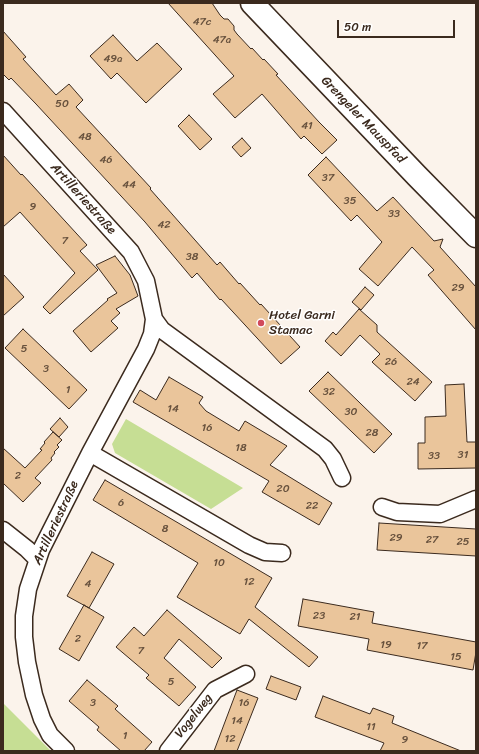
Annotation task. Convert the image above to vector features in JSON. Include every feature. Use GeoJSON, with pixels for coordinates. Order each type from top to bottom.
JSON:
{"type":"FeatureCollection","features":[{"type":"Feature","properties":{"kind":"main road","name":"Grengeler Mauspfad"},"geometry":{"type":"LineString","coordinates":[[252,3],[476,236]]}},
{"type":"Feature","properties":{"kind":"street","name":"Artilleriestraße"},"geometry":{"type":"LineString","coordinates":[[3,111],[131,252],[146,281],[154,319],[152,334],[146,349],[90,453],[38,559],[28,589],[24,616],[24,636],[27,662],[34,695],[42,719],[50,735],[66,751]]}},
{"type":"Feature","properties":{"kind":"street","name":"Artilleriestraße"},"geometry":{"type":"LineString","coordinates":[[154,319],[162,330],[325,449],[333,458],[342,478]]}},
{"type":"Feature","properties":{"kind":"street"},"geometry":{"type":"LineString","coordinates":[[90,453],[249,545],[265,552],[282,553]]}},
{"type":"Feature","properties":{"kind":"street"},"geometry":{"type":"LineString","coordinates":[[382,507],[397,512],[440,514],[476,499]]}},
{"type":"Feature","properties":{"kind":"street"},"geometry":{"type":"LineString","coordinates":[[3,530],[38,559]]}},
{"type":"Feature","properties":{"kind":"street","name":"Vogelweg"},"geometry":{"type":"LineString","coordinates":[[168,751],[215,690],[246,674]]}},
{"type":"Feature","properties":{"kind":"green space"},"geometry":{"type":"Polygon","coordinates":[[[126,419],[243,488],[211,509],[115,453],[112,444],[126,419]]]}},
{"type":"Feature","properties":{"kind":"green space"},"geometry":{"type":"Polygon","coordinates":[[[3,703],[51,751],[3,751],[3,703]]]}},
{"type":"Feature","properties":{"kind":"building"},"geometry":{"type":"Polygon","coordinates":[[[168,3],[212,3],[220,15],[224,19],[228,19],[234,26],[234,30],[237,34],[251,49],[252,48],[263,60],[264,59],[278,74],[276,75],[337,140],[322,154],[304,136],[301,139],[262,94],[235,118],[213,94],[234,76],[168,3]]]}},
{"type":"Feature","properties":{"kind":"building"},"geometry":{"type":"Polygon","coordinates":[[[3,31],[26,57],[23,59],[56,95],[69,84],[83,100],[76,107],[151,188],[150,189],[217,265],[220,262],[239,284],[240,283],[260,305],[261,304],[300,347],[281,364],[221,299],[220,300],[197,273],[192,278],[145,222],[36,104],[11,78],[9,80],[3,74],[3,31]]]}},
{"type":"Feature","properties":{"kind":"building"},"geometry":{"type":"Polygon","coordinates":[[[113,35],[137,61],[157,43],[182,69],[146,103],[117,73],[111,79],[90,56],[113,35]]]}},
{"type":"Feature","properties":{"kind":"building"},"geometry":{"type":"Polygon","coordinates":[[[189,115],[212,139],[200,150],[178,126],[189,115]]]}},
{"type":"Feature","properties":{"kind":"building"},"geometry":{"type":"Polygon","coordinates":[[[242,138],[251,148],[241,157],[232,147],[242,138]]]}},
{"type":"Feature","properties":{"kind":"building"},"geometry":{"type":"Polygon","coordinates":[[[3,155],[87,245],[80,251],[98,270],[50,314],[43,307],[75,273],[20,212],[3,227],[3,155]]]}},
{"type":"Feature","properties":{"kind":"building"},"geometry":{"type":"Polygon","coordinates":[[[326,157],[377,211],[393,197],[434,241],[443,239],[440,247],[476,287],[476,330],[428,275],[434,270],[412,247],[378,286],[359,269],[382,242],[357,215],[351,221],[308,175],[326,157]]]}},
{"type":"Feature","properties":{"kind":"building"},"geometry":{"type":"Polygon","coordinates":[[[115,256],[130,275],[138,296],[116,309],[120,313],[111,321],[118,328],[91,352],[73,331],[108,300],[107,299],[117,293],[96,265],[115,256]]]}},
{"type":"Feature","properties":{"kind":"building"},"geometry":{"type":"Polygon","coordinates":[[[3,274],[24,297],[3,316],[3,274]]]}},
{"type":"Feature","properties":{"kind":"building"},"geometry":{"type":"Polygon","coordinates":[[[365,287],[374,295],[361,310],[352,302],[365,287]]]}},
{"type":"Feature","properties":{"kind":"building"},"geometry":{"type":"Polygon","coordinates":[[[359,309],[377,325],[377,332],[432,382],[415,401],[372,362],[380,354],[360,335],[341,356],[325,341],[333,332],[336,335],[359,309]]]}},
{"type":"Feature","properties":{"kind":"building"},"geometry":{"type":"Polygon","coordinates":[[[23,329],[87,390],[69,409],[5,348],[23,329]]]}},
{"type":"Feature","properties":{"kind":"building"},"geometry":{"type":"Polygon","coordinates":[[[328,372],[392,434],[374,453],[309,391],[328,372]]]}},
{"type":"Feature","properties":{"kind":"building"},"geometry":{"type":"Polygon","coordinates":[[[169,377],[203,397],[199,403],[206,411],[239,431],[245,421],[287,446],[270,465],[332,503],[319,525],[262,492],[269,481],[133,402],[140,390],[156,400],[169,377]]]}},
{"type":"Feature","properties":{"kind":"building"},"geometry":{"type":"Polygon","coordinates":[[[464,384],[467,442],[476,442],[476,468],[418,469],[418,443],[425,443],[425,417],[446,416],[445,385],[464,384]]]}},
{"type":"Feature","properties":{"kind":"building"},"geometry":{"type":"Polygon","coordinates":[[[60,418],[68,427],[59,437],[50,429],[60,418]]]}},
{"type":"Feature","properties":{"kind":"building"},"geometry":{"type":"Polygon","coordinates":[[[53,432],[62,440],[57,445],[59,447],[54,452],[55,453],[51,458],[52,460],[35,478],[41,483],[23,502],[3,483],[3,448],[25,468],[42,450],[40,449],[45,443],[44,442],[53,432]]]}},
{"type":"Feature","properties":{"kind":"building"},"geometry":{"type":"Polygon","coordinates":[[[105,480],[272,578],[255,607],[318,657],[309,667],[249,619],[240,634],[177,597],[198,563],[93,500],[105,480]]]}},
{"type":"Feature","properties":{"kind":"building"},"geometry":{"type":"Polygon","coordinates":[[[379,523],[476,529],[476,556],[377,550],[379,523]]]}},
{"type":"Feature","properties":{"kind":"building"},"geometry":{"type":"Polygon","coordinates":[[[92,552],[114,564],[89,608],[67,596],[92,552]]]}},
{"type":"Feature","properties":{"kind":"building"},"geometry":{"type":"Polygon","coordinates":[[[303,599],[374,612],[372,623],[476,642],[473,670],[367,650],[369,639],[298,626],[303,599]]]}},
{"type":"Feature","properties":{"kind":"building"},"geometry":{"type":"Polygon","coordinates":[[[84,605],[104,617],[79,661],[59,649],[84,605]]]}},
{"type":"Feature","properties":{"kind":"building"},"geometry":{"type":"Polygon","coordinates":[[[167,610],[222,658],[212,668],[179,639],[164,658],[196,687],[179,706],[146,678],[149,675],[116,647],[134,627],[144,636],[167,610]]]}},
{"type":"Feature","properties":{"kind":"building"},"geometry":{"type":"Polygon","coordinates":[[[271,676],[301,687],[296,700],[266,689],[271,676]]]}},
{"type":"Feature","properties":{"kind":"building"},"geometry":{"type":"Polygon","coordinates":[[[87,680],[118,706],[115,709],[152,742],[144,751],[121,751],[97,730],[99,727],[69,701],[87,680]]]}},
{"type":"Feature","properties":{"kind":"building"},"geometry":{"type":"Polygon","coordinates":[[[237,690],[258,698],[237,751],[214,751],[237,690]]]}},
{"type":"Feature","properties":{"kind":"building"},"geometry":{"type":"Polygon","coordinates":[[[323,696],[370,714],[373,708],[394,716],[392,723],[461,751],[380,751],[384,743],[315,717],[323,696]]]}},
{"type":"Feature","properties":{"kind":"place","name":"Hotel Garni Stamac"},"geometry":{"type":"Point","coordinates":[261,323]}}]}
